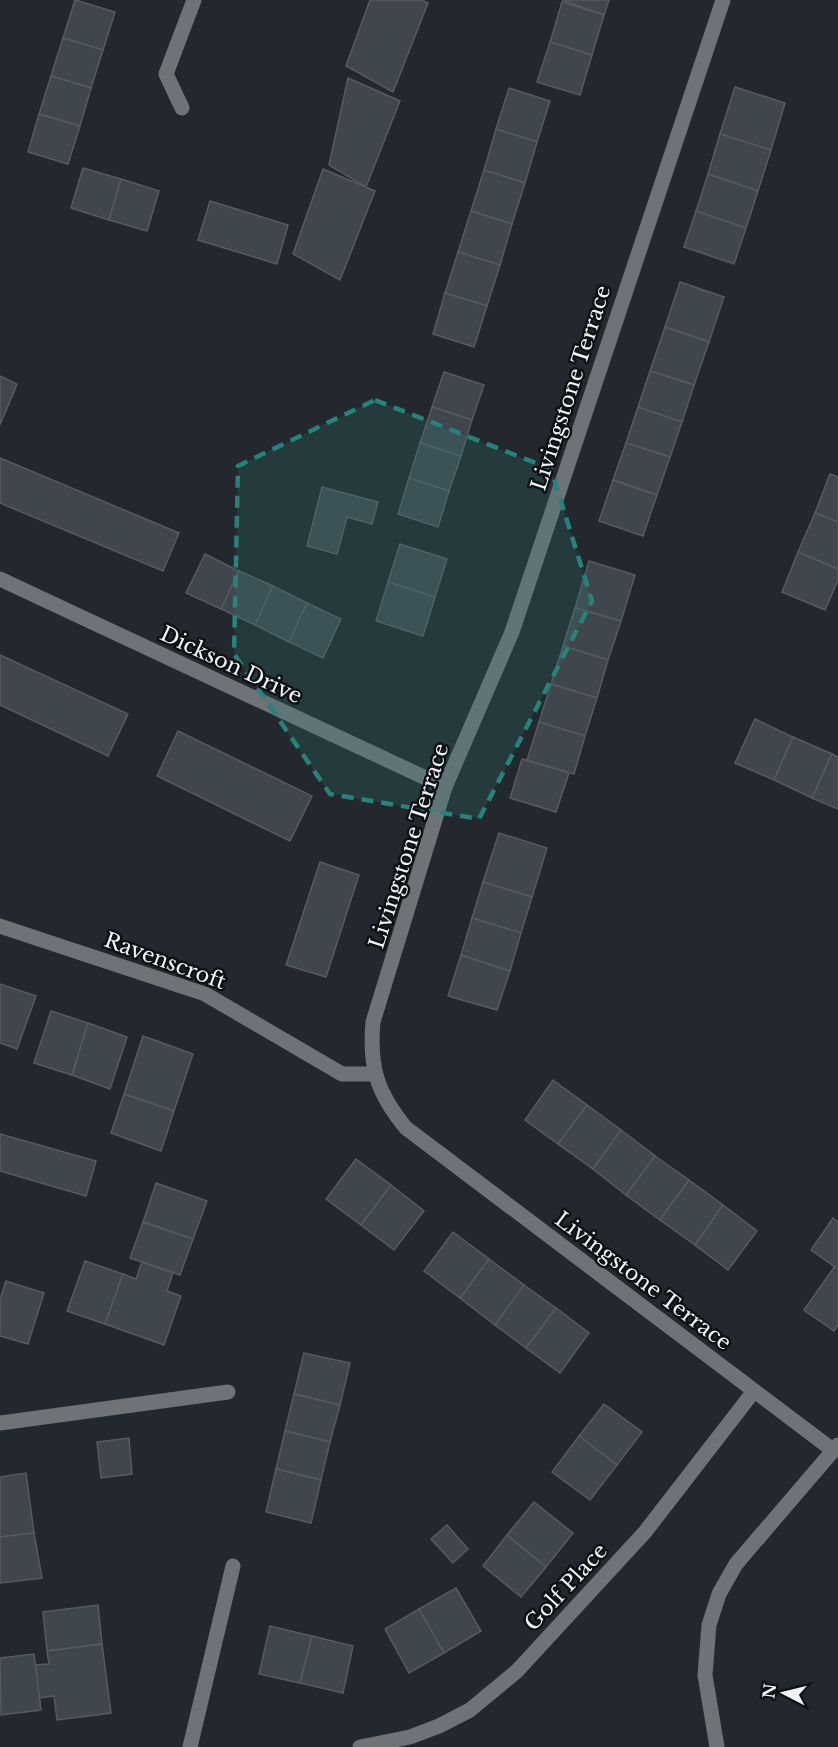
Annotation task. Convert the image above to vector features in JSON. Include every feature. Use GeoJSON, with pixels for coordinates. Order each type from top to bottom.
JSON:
{"type":"FeatureCollection","features":[{"type":"Feature","properties":{"kind":"street"},"geometry":{"type":"LineString","coordinates":[[182,108],[166,74],[194,0]]}},
{"type":"Feature","properties":{"kind":"street","name":"Livingstone Terrace"},"geometry":{"type":"LineString","coordinates":[[723,0],[512,632],[446,787],[373,1022],[371,1047],[374,1074],[393,1114],[406,1128],[754,1391],[836,1448]]}},
{"type":"Feature","properties":{"kind":"street","name":"Dickson Drive"},"geometry":{"type":"LineString","coordinates":[[0,579],[446,787]]}},
{"type":"Feature","properties":{"kind":"street","name":"Ravenscroft"},"geometry":{"type":"LineString","coordinates":[[0,926],[205,994],[342,1074],[374,1074]]}},
{"type":"Feature","properties":{"kind":"street","name":"Golf Place"},"geometry":{"type":"LineString","coordinates":[[360,1747],[410,1737],[439,1726],[470,1710],[517,1671],[645,1532],[754,1391]]}},
{"type":"Feature","properties":{"kind":"street"},"geometry":{"type":"LineString","coordinates":[[0,1423],[228,1392]]}},
{"type":"Feature","properties":{"kind":"street"},"geometry":{"type":"LineString","coordinates":[[717,1747],[705,1675],[709,1625],[718,1594],[736,1564],[836,1448]]}},
{"type":"Feature","properties":{"kind":"street"},"geometry":{"type":"LineString","coordinates":[[190,1747],[233,1566]]}},
{"type":"Feature","properties":{"kind":"highlighted area"},"geometry":{"type":"Polygon","coordinates":[[[375,400],[551,469],[592,601],[479,819],[330,794],[234,654],[238,466],[375,400]]]}},
{"type":"Feature","properties":{"kind":"building"},"geometry":{"type":"Polygon","coordinates":[[[75,0],[115,12],[103,50],[63,38],[75,0]]]}},
{"type":"Feature","properties":{"kind":"building"},"geometry":{"type":"Polygon","coordinates":[[[370,0],[421,0],[428,3],[393,92],[346,66],[370,0]]]}},
{"type":"Feature","properties":{"kind":"building"},"geometry":{"type":"Polygon","coordinates":[[[562,0],[609,0],[604,15],[562,0]]]}},
{"type":"Feature","properties":{"kind":"building"},"geometry":{"type":"Polygon","coordinates":[[[562,2],[604,15],[592,55],[550,42],[562,2]]]}},
{"type":"Feature","properties":{"kind":"building"},"geometry":{"type":"Polygon","coordinates":[[[63,38],[103,50],[91,88],[51,76],[63,38]]]}},
{"type":"Feature","properties":{"kind":"building"},"geometry":{"type":"Polygon","coordinates":[[[550,42],[592,55],[580,95],[537,82],[550,42]]]}},
{"type":"Feature","properties":{"kind":"building"},"geometry":{"type":"Polygon","coordinates":[[[51,76],[91,88],[80,126],[39,114],[51,76]]]}},
{"type":"Feature","properties":{"kind":"building"},"geometry":{"type":"Polygon","coordinates":[[[348,78],[400,101],[366,187],[329,165],[348,78]]]}},
{"type":"Feature","properties":{"kind":"building"},"geometry":{"type":"Polygon","coordinates":[[[735,87],[785,103],[771,150],[720,134],[735,87]]]}},
{"type":"Feature","properties":{"kind":"building"},"geometry":{"type":"Polygon","coordinates":[[[509,88],[550,101],[537,142],[496,129],[509,88]]]}},
{"type":"Feature","properties":{"kind":"building"},"geometry":{"type":"Polygon","coordinates":[[[39,114],[80,126],[68,164],[28,152],[39,114]]]}},
{"type":"Feature","properties":{"kind":"building"},"geometry":{"type":"Polygon","coordinates":[[[496,129],[537,142],[525,183],[484,170],[496,129]]]}},
{"type":"Feature","properties":{"kind":"building"},"geometry":{"type":"Polygon","coordinates":[[[720,134],[771,150],[758,191],[708,174],[720,134]]]}},
{"type":"Feature","properties":{"kind":"building"},"geometry":{"type":"Polygon","coordinates":[[[83,168],[121,179],[109,220],[71,208],[83,168]]]}},
{"type":"Feature","properties":{"kind":"building"},"geometry":{"type":"Polygon","coordinates":[[[323,169],[375,191],[340,280],[293,254],[323,169]]]}},
{"type":"Feature","properties":{"kind":"building"},"geometry":{"type":"Polygon","coordinates":[[[484,170],[525,183],[512,224],[471,211],[484,170]]]}},
{"type":"Feature","properties":{"kind":"building"},"geometry":{"type":"Polygon","coordinates":[[[708,174],[758,191],[746,228],[696,211],[708,174]]]}},
{"type":"Feature","properties":{"kind":"building"},"geometry":{"type":"Polygon","coordinates":[[[121,179],[159,191],[147,231],[109,220],[121,179]]]}},
{"type":"Feature","properties":{"kind":"building"},"geometry":{"type":"Polygon","coordinates":[[[210,201],[288,225],[277,264],[198,240],[210,201]]]}},
{"type":"Feature","properties":{"kind":"building"},"geometry":{"type":"Polygon","coordinates":[[[471,211],[512,224],[500,265],[458,252],[471,211]]]}},
{"type":"Feature","properties":{"kind":"building"},"geometry":{"type":"Polygon","coordinates":[[[696,211],[746,228],[734,264],[684,247],[696,211]]]}},
{"type":"Feature","properties":{"kind":"building"},"geometry":{"type":"Polygon","coordinates":[[[458,252],[500,265],[487,306],[445,293],[458,252]]]}},
{"type":"Feature","properties":{"kind":"building"},"geometry":{"type":"Polygon","coordinates":[[[680,282],[724,297],[709,342],[665,327],[680,282]]]}},
{"type":"Feature","properties":{"kind":"building"},"geometry":{"type":"Polygon","coordinates":[[[445,293],[487,306],[474,347],[433,334],[445,293]]]}},
{"type":"Feature","properties":{"kind":"building"},"geometry":{"type":"Polygon","coordinates":[[[665,327],[709,342],[694,385],[650,371],[665,327]]]}},
{"type":"Feature","properties":{"kind":"building"},"geometry":{"type":"Polygon","coordinates":[[[650,371],[694,385],[682,422],[638,407],[650,371]]]}},
{"type":"Feature","properties":{"kind":"building"},"geometry":{"type":"Polygon","coordinates":[[[444,372],[484,385],[472,420],[432,407],[444,372]]]}},
{"type":"Feature","properties":{"kind":"building"},"geometry":{"type":"Polygon","coordinates":[[[0,376],[17,384],[0,425],[0,376]]]}},
{"type":"Feature","properties":{"kind":"building"},"geometry":{"type":"Polygon","coordinates":[[[432,407],[472,420],[461,456],[420,443],[432,407]]]}},
{"type":"Feature","properties":{"kind":"building"},"geometry":{"type":"Polygon","coordinates":[[[638,407],[682,422],[670,457],[626,443],[638,407]]]}},
{"type":"Feature","properties":{"kind":"building"},"geometry":{"type":"Polygon","coordinates":[[[420,443],[461,456],[449,491],[409,478],[420,443]]]}},
{"type":"Feature","properties":{"kind":"building"},"geometry":{"type":"Polygon","coordinates":[[[626,443],[670,457],[657,495],[613,480],[626,443]]]}},
{"type":"Feature","properties":{"kind":"building"},"geometry":{"type":"Polygon","coordinates":[[[0,458],[179,533],[163,571],[0,503],[0,458]]]}},
{"type":"Feature","properties":{"kind":"building"},"geometry":{"type":"Polygon","coordinates":[[[830,474],[838,477],[838,522],[815,513],[830,474]]]}},
{"type":"Feature","properties":{"kind":"building"},"geometry":{"type":"Polygon","coordinates":[[[409,478],[449,491],[438,527],[398,514],[409,478]]]}},
{"type":"Feature","properties":{"kind":"building"},"geometry":{"type":"Polygon","coordinates":[[[613,480],[657,495],[643,536],[599,521],[613,480]]]}},
{"type":"Feature","properties":{"kind":"building"},"geometry":{"type":"Polygon","coordinates":[[[322,487],[378,502],[372,524],[347,517],[337,554],[307,546],[322,487]]]}},
{"type":"Feature","properties":{"kind":"building"},"geometry":{"type":"Polygon","coordinates":[[[815,513],[838,522],[838,569],[798,552],[815,513]]]}},
{"type":"Feature","properties":{"kind":"building"},"geometry":{"type":"Polygon","coordinates":[[[400,544],[447,559],[435,597],[388,582],[400,544]]]}},
{"type":"Feature","properties":{"kind":"building"},"geometry":{"type":"Polygon","coordinates":[[[798,552],[838,569],[838,580],[825,610],[782,592],[798,552]]]}},
{"type":"Feature","properties":{"kind":"building"},"geometry":{"type":"Polygon","coordinates":[[[205,554],[239,571],[221,609],[186,593],[205,554]]]}},
{"type":"Feature","properties":{"kind":"building"},"geometry":{"type":"Polygon","coordinates":[[[589,561],[635,575],[621,621],[575,608],[589,561]]]}},
{"type":"Feature","properties":{"kind":"building"},"geometry":{"type":"Polygon","coordinates":[[[239,571],[273,586],[255,625],[221,609],[239,571]]]}},
{"type":"Feature","properties":{"kind":"building"},"geometry":{"type":"Polygon","coordinates":[[[388,582],[435,597],[423,636],[376,621],[388,582]]]}},
{"type":"Feature","properties":{"kind":"building"},"geometry":{"type":"Polygon","coordinates":[[[273,586],[307,603],[289,642],[255,625],[273,586]]]}},
{"type":"Feature","properties":{"kind":"building"},"geometry":{"type":"Polygon","coordinates":[[[307,603],[341,619],[323,658],[289,642],[307,603]]]}},
{"type":"Feature","properties":{"kind":"building"},"geometry":{"type":"Polygon","coordinates":[[[575,608],[621,621],[608,660],[563,646],[575,608]]]}},
{"type":"Feature","properties":{"kind":"building"},"geometry":{"type":"Polygon","coordinates":[[[563,646],[608,660],[597,698],[551,684],[563,646]]]}},
{"type":"Feature","properties":{"kind":"building"},"geometry":{"type":"Polygon","coordinates":[[[0,655],[128,714],[108,756],[0,705],[0,655]]]}},
{"type":"Feature","properties":{"kind":"building"},"geometry":{"type":"Polygon","coordinates":[[[551,684],[597,698],[585,736],[539,722],[551,684]]]}},
{"type":"Feature","properties":{"kind":"building"},"geometry":{"type":"Polygon","coordinates":[[[755,719],[793,737],[774,780],[735,763],[755,719]]]}},
{"type":"Feature","properties":{"kind":"building"},"geometry":{"type":"Polygon","coordinates":[[[539,722],[585,736],[574,774],[527,760],[539,722]]]}},
{"type":"Feature","properties":{"kind":"building"},"geometry":{"type":"Polygon","coordinates":[[[178,731],[312,796],[290,841],[157,776],[178,731]]]}},
{"type":"Feature","properties":{"kind":"building"},"geometry":{"type":"Polygon","coordinates":[[[793,737],[832,754],[812,798],[774,780],[793,737]]]}},
{"type":"Feature","properties":{"kind":"building"},"geometry":{"type":"Polygon","coordinates":[[[832,754],[838,757],[838,809],[812,798],[832,754]]]}},
{"type":"Feature","properties":{"kind":"building"},"geometry":{"type":"Polygon","coordinates":[[[522,759],[569,773],[556,812],[510,798],[522,759]]]}},
{"type":"Feature","properties":{"kind":"building"},"geometry":{"type":"Polygon","coordinates":[[[499,833],[547,848],[532,897],[483,882],[499,833]]]}},
{"type":"Feature","properties":{"kind":"building"},"geometry":{"type":"Polygon","coordinates":[[[320,862],[359,875],[326,977],[286,965],[320,862]]]}},
{"type":"Feature","properties":{"kind":"building"},"geometry":{"type":"Polygon","coordinates":[[[483,882],[532,897],[521,933],[472,918],[483,882]]]}},
{"type":"Feature","properties":{"kind":"building"},"geometry":{"type":"Polygon","coordinates":[[[472,918],[521,933],[510,971],[461,955],[472,918]]]}},
{"type":"Feature","properties":{"kind":"building"},"geometry":{"type":"Polygon","coordinates":[[[461,955],[510,971],[497,1010],[448,996],[461,955]]]}},
{"type":"Feature","properties":{"kind":"building"},"geometry":{"type":"Polygon","coordinates":[[[0,984],[36,996],[17,1049],[0,1043],[0,984]]]}},
{"type":"Feature","properties":{"kind":"building"},"geometry":{"type":"Polygon","coordinates":[[[51,1011],[88,1023],[72,1075],[34,1063],[51,1011]]]}},
{"type":"Feature","properties":{"kind":"building"},"geometry":{"type":"Polygon","coordinates":[[[88,1023],[127,1037],[110,1089],[72,1075],[88,1023]]]}},
{"type":"Feature","properties":{"kind":"building"},"geometry":{"type":"Polygon","coordinates":[[[143,1036],[193,1054],[174,1111],[124,1094],[143,1036]]]}},
{"type":"Feature","properties":{"kind":"building"},"geometry":{"type":"Polygon","coordinates":[[[553,1080],[587,1105],[558,1144],[525,1120],[553,1080]]]}},
{"type":"Feature","properties":{"kind":"building"},"geometry":{"type":"Polygon","coordinates":[[[124,1094],[174,1111],[161,1151],[111,1133],[124,1094]]]}},
{"type":"Feature","properties":{"kind":"building"},"geometry":{"type":"Polygon","coordinates":[[[587,1105],[621,1130],[593,1169],[558,1144],[587,1105]]]}},
{"type":"Feature","properties":{"kind":"building"},"geometry":{"type":"Polygon","coordinates":[[[621,1130],[655,1156],[626,1195],[593,1169],[621,1130]]]}},
{"type":"Feature","properties":{"kind":"building"},"geometry":{"type":"Polygon","coordinates":[[[0,1134],[96,1161],[86,1196],[0,1171],[0,1134]]]}},
{"type":"Feature","properties":{"kind":"building"},"geometry":{"type":"Polygon","coordinates":[[[655,1156],[689,1180],[660,1220],[626,1195],[655,1156]]]}},
{"type":"Feature","properties":{"kind":"building"},"geometry":{"type":"Polygon","coordinates":[[[356,1159],[391,1185],[361,1225],[326,1199],[356,1159]]]}},
{"type":"Feature","properties":{"kind":"building"},"geometry":{"type":"Polygon","coordinates":[[[689,1180],[723,1205],[695,1245],[660,1220],[689,1180]]]}},
{"type":"Feature","properties":{"kind":"building"},"geometry":{"type":"Polygon","coordinates":[[[156,1183],[207,1201],[193,1239],[143,1222],[156,1183]]]}},
{"type":"Feature","properties":{"kind":"building"},"geometry":{"type":"Polygon","coordinates":[[[391,1185],[424,1211],[394,1250],[361,1225],[391,1185]]]}},
{"type":"Feature","properties":{"kind":"building"},"geometry":{"type":"Polygon","coordinates":[[[723,1205],[757,1231],[728,1270],[695,1245],[723,1205]]]}},
{"type":"Feature","properties":{"kind":"building"},"geometry":{"type":"Polygon","coordinates":[[[833,1218],[838,1222],[838,1269],[811,1250],[833,1218]]]}},
{"type":"Feature","properties":{"kind":"building"},"geometry":{"type":"Polygon","coordinates":[[[143,1222],[193,1239],[180,1275],[130,1258],[143,1222]]]}},
{"type":"Feature","properties":{"kind":"building"},"geometry":{"type":"Polygon","coordinates":[[[453,1232],[489,1259],[460,1298],[424,1271],[453,1232]]]}},
{"type":"Feature","properties":{"kind":"building"},"geometry":{"type":"Polygon","coordinates":[[[489,1259],[524,1285],[495,1325],[460,1298],[489,1259]]]}},
{"type":"Feature","properties":{"kind":"building"},"geometry":{"type":"Polygon","coordinates":[[[85,1261],[123,1274],[105,1324],[67,1311],[85,1261]]]}},
{"type":"Feature","properties":{"kind":"building"},"geometry":{"type":"Polygon","coordinates":[[[142,1262],[173,1273],[167,1291],[181,1296],[164,1345],[105,1324],[123,1274],[136,1279],[142,1262]]]}},
{"type":"Feature","properties":{"kind":"building"},"geometry":{"type":"Polygon","coordinates":[[[835,1266],[838,1269],[838,1325],[834,1331],[804,1310],[835,1266]]]}},
{"type":"Feature","properties":{"kind":"building"},"geometry":{"type":"Polygon","coordinates":[[[6,1281],[44,1293],[28,1344],[0,1336],[0,1299],[6,1281]]]}},
{"type":"Feature","properties":{"kind":"building"},"geometry":{"type":"Polygon","coordinates":[[[524,1285],[556,1308],[526,1348],[495,1325],[524,1285]]]}},
{"type":"Feature","properties":{"kind":"building"},"geometry":{"type":"Polygon","coordinates":[[[556,1308],[589,1333],[560,1373],[526,1348],[556,1308]]]}},
{"type":"Feature","properties":{"kind":"building"},"geometry":{"type":"Polygon","coordinates":[[[304,1353],[350,1363],[340,1405],[294,1394],[304,1353]]]}},
{"type":"Feature","properties":{"kind":"building"},"geometry":{"type":"Polygon","coordinates":[[[294,1394],[340,1405],[330,1442],[285,1431],[294,1394]]]}},
{"type":"Feature","properties":{"kind":"building"},"geometry":{"type":"Polygon","coordinates":[[[604,1404],[642,1432],[617,1465],[579,1436],[604,1404]]]}},
{"type":"Feature","properties":{"kind":"building"},"geometry":{"type":"Polygon","coordinates":[[[285,1431],[330,1442],[321,1480],[276,1469],[285,1431]]]}},
{"type":"Feature","properties":{"kind":"building"},"geometry":{"type":"Polygon","coordinates":[[[579,1436],[617,1465],[590,1500],[552,1472],[579,1436]]]}},
{"type":"Feature","properties":{"kind":"building"},"geometry":{"type":"Polygon","coordinates":[[[129,1438],[132,1474],[101,1478],[97,1442],[129,1438]]]}},
{"type":"Feature","properties":{"kind":"building"},"geometry":{"type":"Polygon","coordinates":[[[276,1469],[321,1480],[311,1523],[266,1512],[276,1469]]]}},
{"type":"Feature","properties":{"kind":"building"},"geometry":{"type":"Polygon","coordinates":[[[26,1473],[34,1533],[0,1537],[0,1477],[26,1473]]]}},
{"type":"Feature","properties":{"kind":"building"},"geometry":{"type":"Polygon","coordinates":[[[534,1502],[573,1533],[546,1567],[507,1535],[534,1502]]]}},
{"type":"Feature","properties":{"kind":"building"},"geometry":{"type":"Polygon","coordinates":[[[447,1525],[468,1549],[453,1563],[431,1539],[447,1525]]]}},
{"type":"Feature","properties":{"kind":"building"},"geometry":{"type":"Polygon","coordinates":[[[34,1533],[42,1578],[0,1583],[0,1537],[34,1533]]]}},
{"type":"Feature","properties":{"kind":"building"},"geometry":{"type":"Polygon","coordinates":[[[507,1535],[546,1567],[521,1597],[483,1566],[507,1535]]]}},
{"type":"Feature","properties":{"kind":"building"},"geometry":{"type":"Polygon","coordinates":[[[456,1588],[481,1631],[444,1653],[419,1609],[456,1588]]]}},
{"type":"Feature","properties":{"kind":"building"},"geometry":{"type":"Polygon","coordinates":[[[98,1605],[102,1644],[47,1651],[43,1612],[98,1605]]]}},
{"type":"Feature","properties":{"kind":"building"},"geometry":{"type":"Polygon","coordinates":[[[419,1609],[444,1653],[409,1673],[385,1629],[419,1609]]]}},
{"type":"Feature","properties":{"kind":"building"},"geometry":{"type":"Polygon","coordinates":[[[270,1626],[312,1636],[300,1683],[259,1674],[270,1626]]]}},
{"type":"Feature","properties":{"kind":"building"},"geometry":{"type":"Polygon","coordinates":[[[312,1636],[353,1646],[343,1693],[300,1683],[312,1636]]]}},
{"type":"Feature","properties":{"kind":"building"},"geometry":{"type":"Polygon","coordinates":[[[102,1644],[111,1713],[57,1720],[54,1696],[39,1698],[35,1665],[49,1664],[47,1651],[102,1644]]]}},
{"type":"Feature","properties":{"kind":"building"},"geometry":{"type":"Polygon","coordinates":[[[34,1654],[41,1710],[1,1715],[0,1658],[34,1654]]]}}]}
